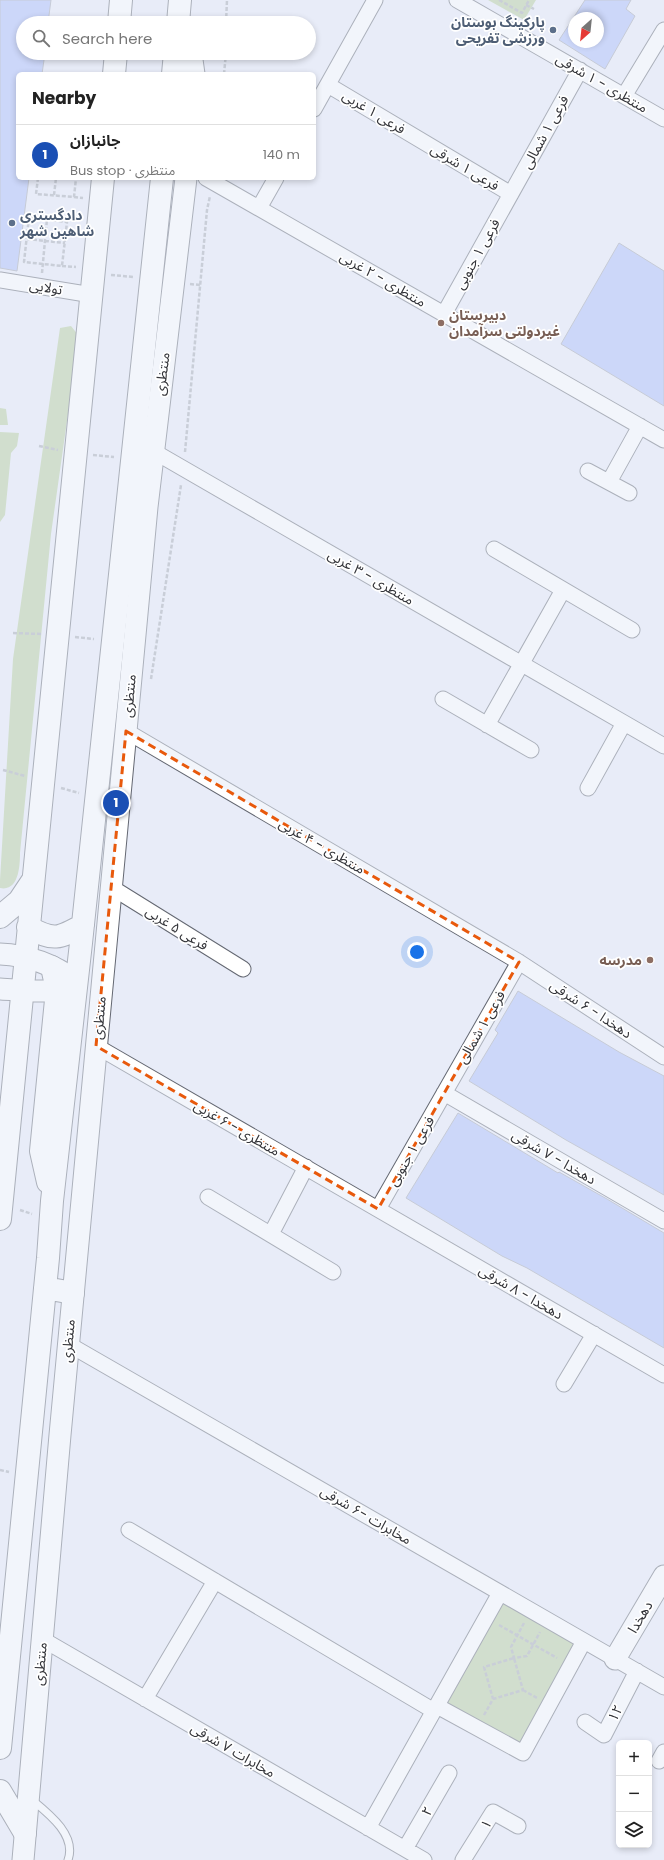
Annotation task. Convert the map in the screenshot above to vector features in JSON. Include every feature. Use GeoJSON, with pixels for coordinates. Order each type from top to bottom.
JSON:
{"type":"FeatureCollection","features":[{"type":"Feature","properties":{"kind":"main road"},"geometry":{"type":"LineString","coordinates":[[120,16],[121,0]]}},
{"type":"Feature","properties":{"kind":"main road"},"geometry":{"type":"LineString","coordinates":[[179,16],[180,0]]}},
{"type":"Feature","properties":{"kind":"main road"},"geometry":{"type":"LineString","coordinates":[[114,72],[115,60]]}},
{"type":"Feature","properties":{"kind":"main road"},"geometry":{"type":"LineString","coordinates":[[173,72],[174,60]]}},
{"type":"Feature","properties":{"kind":"main road"},"geometry":{"type":"LineString","coordinates":[[0,1219],[11,1102],[7,1060],[11,990],[26,958],[103,180]]}},
{"type":"Feature","properties":{"kind":"main road","name":"منتظری"},"geometry":{"type":"LineString","coordinates":[[0,1748],[45,1288],[69,985],[83,925],[162,180]]}},
{"type":"Feature","properties":{"kind":"main road"},"geometry":{"type":"LineString","coordinates":[[0,917],[19,901],[34,878]]}},
{"type":"Feature","properties":{"kind":"main road"},"geometry":{"type":"LineString","coordinates":[[28,927],[43,935],[63,937],[83,925]]}},
{"type":"Feature","properties":{"kind":"main road"},"geometry":{"type":"LineString","coordinates":[[52,967],[69,985],[49,1070],[41,1151],[52,1201]]}},
{"type":"Feature","properties":{"kind":"main road"},"geometry":{"type":"LineString","coordinates":[[7,1060],[35,1061],[42,1063],[49,1070]]}},
{"type":"Feature","properties":{"kind":"main road"},"geometry":{"type":"LineString","coordinates":[[45,1288],[73,1293]]}},
{"type":"Feature","properties":{"kind":"main road"},"geometry":{"type":"LineString","coordinates":[[0,1791],[25,1833]]}},
{"type":"Feature","properties":{"kind":"street"},"geometry":{"type":"LineString","coordinates":[[316,106],[375,0]]}},
{"type":"Feature","properties":{"kind":"street","name":"منتظری - ۱ شرقی"},"geometry":{"type":"LineString","coordinates":[[457,0],[664,119]]}},
{"type":"Feature","properties":{"kind":"street"},"geometry":{"type":"LineString","coordinates":[[624,96],[664,30]]}},
{"type":"Feature","properties":{"kind":"street"},"geometry":{"type":"LineString","coordinates":[[192,60],[194,72]]}},
{"type":"Feature","properties":{"kind":"street","name":"فرعی ۱ شمالی"},"geometry":{"type":"LineString","coordinates":[[511,194],[580,70]]}},
{"type":"Feature","properties":{"kind":"street","name":"فرعی ۱ غربی"},"geometry":{"type":"LineString","coordinates":[[328,85],[419,139]]}},
{"type":"Feature","properties":{"kind":"street","name":"فرعی ۱ شرقی"},"geometry":{"type":"LineString","coordinates":[[419,139],[511,194]]}},
{"type":"Feature","properties":{"kind":"street","name":"منتظری"},"geometry":{"type":"LineString","coordinates":[[23,1860],[68,1344],[134,643],[153,451],[186,180]]}},
{"type":"Feature","properties":{"kind":"street","name":"منتظری - ۲ غربی"},"geometry":{"type":"LineString","coordinates":[[210,180],[664,440]]}},
{"type":"Feature","properties":{"kind":"street"},"geometry":{"type":"LineString","coordinates":[[259,208],[275,180]]}},
{"type":"Feature","properties":{"kind":"street","name":"فرعی ۱ جنوبی"},"geometry":{"type":"LineString","coordinates":[[444,314],[511,194]]}},
{"type":"Feature","properties":{"kind":"street","name":"تولایی"},"geometry":{"type":"LineString","coordinates":[[0,280],[92,295]]}},
{"type":"Feature","properties":{"kind":"street"},"geometry":{"type":"LineString","coordinates":[[609,482],[640,426]]}},
{"type":"Feature","properties":{"kind":"street","name":"منتظری - ۳ غربی"},"geometry":{"type":"LineString","coordinates":[[153,451],[664,746]]}},
{"type":"Feature","properties":{"kind":"street"},"geometry":{"type":"LineString","coordinates":[[588,471],[629,493]]}},
{"type":"Feature","properties":{"kind":"street"},"geometry":{"type":"LineString","coordinates":[[494,549],[632,630]]}},
{"type":"Feature","properties":{"kind":"street"},"geometry":{"type":"LineString","coordinates":[[487,725],[563,590]]}},
{"type":"Feature","properties":{"kind":"street"},"geometry":{"type":"LineString","coordinates":[[443,699],[531,750]]}},
{"type":"Feature","properties":{"kind":"street"},"geometry":{"type":"LineString","coordinates":[[588,788],[624,723]]}},
{"type":"Feature","properties":{"kind":"street","name":"منتظری - ۴ غربی"},"geometry":{"type":"LineString","coordinates":[[126,731],[519,962]]}},
{"type":"Feature","properties":{"kind":"street","name":"فرعی ۵ غربی"},"geometry":{"type":"LineString","coordinates":[[112,888],[243,969]]}},
{"type":"Feature","properties":{"kind":"street"},"geometry":{"type":"LineString","coordinates":[[0,954],[26,958],[52,967]]}},
{"type":"Feature","properties":{"kind":"street","name":"فرعی ۱ شمالی"},"geometry":{"type":"LineString","coordinates":[[444,1093],[519,962]]}},
{"type":"Feature","properties":{"kind":"street","name":"دهخدا - ۶ شرقی"},"geometry":{"type":"LineString","coordinates":[[519,962],[664,1057]]}},
{"type":"Feature","properties":{"kind":"street"},"geometry":{"type":"LineString","coordinates":[[11,990],[69,985]]}},
{"type":"Feature","properties":{"kind":"street","name":"منتظری - ۶ غربی"},"geometry":{"type":"LineString","coordinates":[[96,1046],[378,1209]]}},
{"type":"Feature","properties":{"kind":"street","name":"فرعی ۱ جنوبی"},"geometry":{"type":"LineString","coordinates":[[378,1209],[444,1093]]}},
{"type":"Feature","properties":{"kind":"street","name":"دهخدا - ۷ شرقی"},"geometry":{"type":"LineString","coordinates":[[444,1093],[664,1221]]}},
{"type":"Feature","properties":{"kind":"street"},"geometry":{"type":"LineString","coordinates":[[270,1234],[306,1167]]}},
{"type":"Feature","properties":{"kind":"street"},"geometry":{"type":"LineString","coordinates":[[208,1197],[333,1272]]}},
{"type":"Feature","properties":{"kind":"street","name":"دهخدا - ۸ شرقی"},"geometry":{"type":"LineString","coordinates":[[378,1209],[664,1375]]}},
{"type":"Feature","properties":{"kind":"street"},"geometry":{"type":"LineString","coordinates":[[564,1384],[594,1334]]}},
{"type":"Feature","properties":{"kind":"street","name":"مخابرات -۶ شرقی"},"geometry":{"type":"LineString","coordinates":[[68,1344],[664,1687]]}},
{"type":"Feature","properties":{"kind":"street"},"geometry":{"type":"LineString","coordinates":[[129,1530],[215,1582],[435,1708],[523,1753],[584,1641]]}},
{"type":"Feature","properties":{"kind":"street","name":"دهخدا"},"geometry":{"type":"LineString","coordinates":[[615,1659],[664,1576]]}},
{"type":"Feature","properties":{"kind":"street"},"geometry":{"type":"LineString","coordinates":[[144,1699],[215,1582]]}},
{"type":"Feature","properties":{"kind":"street"},"geometry":{"type":"LineString","coordinates":[[368,1828],[500,1593]]}},
{"type":"Feature","properties":{"kind":"street","name":"مخابرات ۷ شرقی"},"geometry":{"type":"LineString","coordinates":[[42,1639],[424,1860]]}},
{"type":"Feature","properties":{"kind":"street","name":"۱۲"},"geometry":{"type":"LineString","coordinates":[[585,1722],[604,1735],[637,1672]]}},
{"type":"Feature","properties":{"kind":"street","name":"۲"},"geometry":{"type":"LineString","coordinates":[[405,1849],[449,1773]]}},
{"type":"Feature","properties":{"kind":"street","name":"۱"},"geometry":{"type":"LineString","coordinates":[[463,1860],[493,1812],[518,1826]]}},
{"type":"Feature","properties":{"kind":"lane"},"geometry":{"type":"LineString","coordinates":[[28,1797],[57,1824],[67,1837],[69,1844],[68,1860]]}},
{"type":"Feature","properties":{"kind":"path"},"geometry":{"type":"LineString","coordinates":[[226,16],[227,0]]}},
{"type":"Feature","properties":{"kind":"path"},"geometry":{"type":"LineString","coordinates":[[499,0],[522,13],[529,0]]}},
{"type":"Feature","properties":{"kind":"path"},"geometry":{"type":"LineString","coordinates":[[526,4],[534,9]]}},
{"type":"Feature","properties":{"kind":"path"},"geometry":{"type":"LineString","coordinates":[[224,72],[225,60]]}},
{"type":"Feature","properties":{"kind":"path"},"geometry":{"type":"LineString","coordinates":[[38,180],[36,194],[74,198],[76,180]]}},
{"type":"Feature","properties":{"kind":"path"},"geometry":{"type":"LineString","coordinates":[[54,195],[56,180]]}},
{"type":"Feature","properties":{"kind":"path"},"geometry":{"type":"LineString","coordinates":[[151,681],[184,468],[210,180]]}},
{"type":"Feature","properties":{"kind":"path"},"geometry":{"type":"LineString","coordinates":[[29,217],[67,222],[62,266],[24,262],[27,239],[29,217]]}},
{"type":"Feature","properties":{"kind":"path"},"geometry":{"type":"LineString","coordinates":[[43,264],[47,219]]}},
{"type":"Feature","properties":{"kind":"path"},"geometry":{"type":"LineString","coordinates":[[27,239],[65,244]]}},
{"type":"Feature","properties":{"kind":"path"},"geometry":{"type":"LineString","coordinates":[[14,633],[58,635],[113,642]]}},
{"type":"Feature","properties":{"kind":"path"},"geometry":{"type":"LineString","coordinates":[[134,643],[156,644]]}},
{"type":"Feature","properties":{"kind":"path"},"geometry":{"type":"LineString","coordinates":[[3,770],[68,790],[97,796]]}},
{"type":"Feature","properties":{"kind":"path"},"geometry":{"type":"LineString","coordinates":[[531,1610],[511,1647],[514,1658],[524,1690],[493,1699],[484,1667],[514,1658],[527,1656],[547,1620]]}},
{"type":"Feature","properties":{"kind":"path"},"geometry":{"type":"LineString","coordinates":[[486,1617],[570,1666]]}},
{"type":"Feature","properties":{"kind":"highlighted area"},"geometry":{"type":"Polygon","coordinates":[[[126,731],[519,962],[378,1209],[96,1046],[126,731]]]}},
{"type":"Feature","properties":{"kind":"green space"},"geometry":{"type":"Polygon","coordinates":[[[488,0],[536,0],[524,20],[488,0]]]}},
{"type":"Feature","properties":{"kind":"green space"},"geometry":{"type":"Polygon","coordinates":[[[71,326],[79,336],[51,534],[20,864],[15,882],[6,888],[0,888],[13,659],[60,328],[71,326]]]}},
{"type":"Feature","properties":{"kind":"green space"},"geometry":{"type":"Polygon","coordinates":[[[0,408],[6,409],[8,425],[0,425],[0,408]]]}},
{"type":"Feature","properties":{"kind":"green space"},"geometry":{"type":"Polygon","coordinates":[[[0,432],[19,433],[17,446],[11,453],[5,515],[0,522],[0,432]]]}},
{"type":"Feature","properties":{"kind":"green space"},"geometry":{"type":"Polygon","coordinates":[[[502,1602],[575,1644],[520,1747],[446,1704],[502,1602]]]}},
{"type":"Feature","properties":{"kind":"building"},"geometry":{"type":"Polygon","coordinates":[[[0,0],[51,0],[49,16],[16,16],[16,60],[44,60],[42,72],[16,72],[16,180],[29,180],[17,271],[0,268],[0,0]]]}},
{"type":"Feature","properties":{"kind":"building"},"geometry":{"type":"Polygon","coordinates":[[[585,0],[631,0],[626,9],[635,16],[605,69],[572,48],[604,48],[604,12],[577,12],[585,0]]]}},
{"type":"Feature","properties":{"kind":"building"},"geometry":{"type":"Polygon","coordinates":[[[568,26],[568,46],[559,40],[568,26]]]}},
{"type":"Feature","properties":{"kind":"building"},"geometry":{"type":"Polygon","coordinates":[[[619,243],[664,271],[664,406],[561,344],[619,243]]]}},
{"type":"Feature","properties":{"kind":"building"},"geometry":{"type":"Polygon","coordinates":[[[518,991],[619,1052],[664,1076],[664,1195],[566,1140],[469,1081],[498,1033],[495,1030],[518,991]]]}},
{"type":"Feature","properties":{"kind":"building"},"geometry":{"type":"Polygon","coordinates":[[[458,1113],[558,1173],[559,1172],[607,1199],[664,1233],[664,1348],[527,1268],[502,1256],[406,1198],[458,1113]]]}},
{"type":"Feature","properties":{"kind":"place","name":"پارکینگ بوستان ورزشی تفریحی"},"geometry":{"type":"Point","coordinates":[553,30]}},
{"type":"Feature","properties":{"kind":"place","name":"دادگستری شاهین شهر"},"geometry":{"type":"Point","coordinates":[12,223]}},
{"type":"Feature","properties":{"kind":"place","name":"دبیرستان غیردولتی سرآمدان"},"geometry":{"type":"Point","coordinates":[441,323]}},
{"type":"Feature","properties":{"kind":"place","name":"جانبازان"},"geometry":{"type":"Point","coordinates":[116,803]}},
{"type":"Feature","properties":{"kind":"place","name":"مدرسه"},"geometry":{"type":"Point","coordinates":[650,960]}}]}
